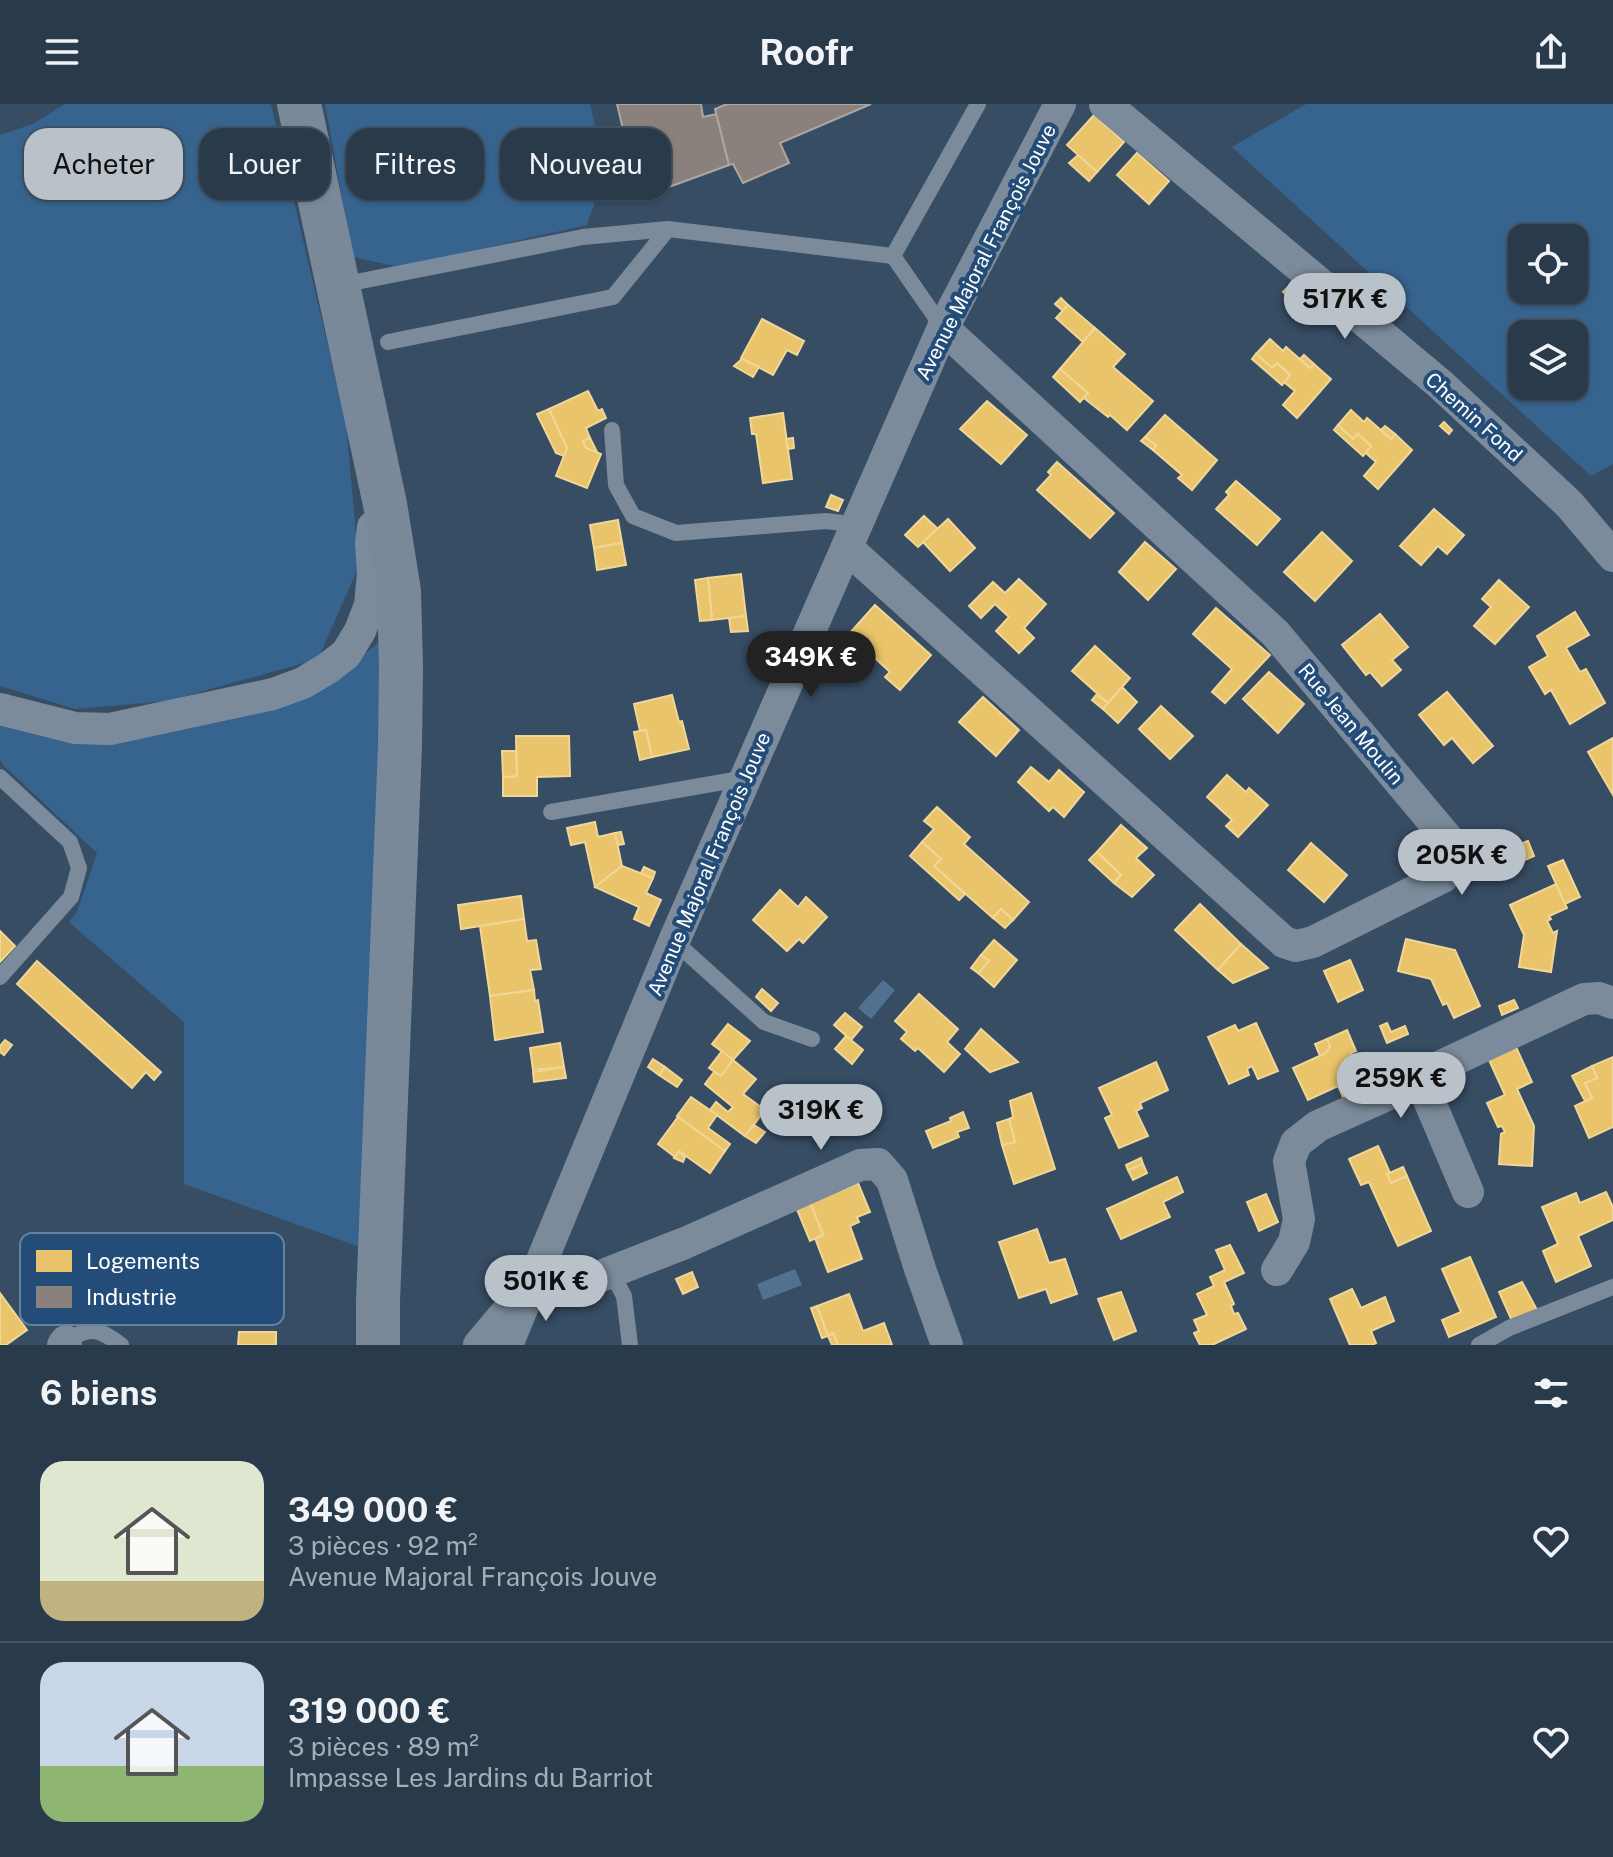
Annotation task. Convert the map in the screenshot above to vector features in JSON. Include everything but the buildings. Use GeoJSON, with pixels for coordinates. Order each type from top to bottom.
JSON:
{"type":"FeatureCollection","features":[{"type":"Feature","properties":{"kind":"main road"},"geometry":{"type":"LineString","coordinates":[[299,104],[385,504],[399,591],[400,746],[378,1345]]}},
{"type":"Feature","properties":{"kind":"street","name":"Avenue Majoral François Jouve"},"geometry":{"type":"LineString","coordinates":[[507,1345],[674,941],[943,328],[1060,104]]}},
{"type":"Feature","properties":{"kind":"street","name":"Chemin Fond"},"geometry":{"type":"LineString","coordinates":[[1105,104],[1440,384],[1569,504],[1613,556]]}},
{"type":"Feature","properties":{"kind":"street","name":"Rue Jean Moulin"},"geometry":{"type":"LineString","coordinates":[[852,536],[1284,942],[1296,946],[1313,942],[1443,877],[1450,857],[1447,838],[1275,633],[943,328]]}},
{"type":"Feature","properties":{"kind":"street"},"geometry":{"type":"LineString","coordinates":[[0,709],[75,728],[110,729],[273,694],[303,683],[346,654],[360,631],[370,605],[373,518],[385,504]]}},
{"type":"Feature","properties":{"kind":"street"},"geometry":{"type":"LineString","coordinates":[[1277,1270],[1294,1242],[1299,1219],[1289,1161],[1296,1143],[1318,1126],[1584,999],[1599,998],[1613,1003]]}},
{"type":"Feature","properties":{"kind":"street"},"geometry":{"type":"LineString","coordinates":[[1420,1079],[1468,1192]]}},
{"type":"Feature","properties":{"kind":"street"},"geometry":{"type":"LineString","coordinates":[[535,1274],[572,1281],[593,1279],[685,1243],[860,1165],[878,1164],[892,1180],[947,1345]]}},
{"type":"Feature","properties":{"kind":"street","name":"Avenue Majoral François Jouve"},"geometry":{"type":"LineString","coordinates":[[479,1345],[535,1274]]}},
{"type":"Feature","properties":{"kind":"lane"},"geometry":{"type":"LineString","coordinates":[[893,256],[978,104]]}},
{"type":"Feature","properties":{"kind":"lane"},"geometry":{"type":"LineString","coordinates":[[388,342],[613,297],[668,229]]}},
{"type":"Feature","properties":{"kind":"lane"},"geometry":{"type":"LineString","coordinates":[[338,286],[583,237],[668,229],[893,256],[943,328]]}},
{"type":"Feature","properties":{"kind":"lane"},"geometry":{"type":"LineString","coordinates":[[612,430],[616,485],[633,516],[676,533],[826,521],[852,536]]}},
{"type":"Feature","properties":{"kind":"lane"},"geometry":{"type":"LineString","coordinates":[[0,777],[70,842],[79,868],[71,897],[0,977]]}},
{"type":"Feature","properties":{"kind":"lane"},"geometry":{"type":"LineString","coordinates":[[551,812],[746,778]]}},
{"type":"Feature","properties":{"kind":"lane"},"geometry":{"type":"LineString","coordinates":[[674,941],[764,1022],[812,1039]]}},
{"type":"Feature","properties":{"kind":"lane"},"geometry":{"type":"LineString","coordinates":[[611,1272],[624,1296],[630,1345]]}},
{"type":"Feature","properties":{"kind":"lane"},"geometry":{"type":"LineString","coordinates":[[1479,1345],[1509,1328],[1613,1287]]}},
{"type":"Feature","properties":{"kind":"lane"},"geometry":{"type":"LineString","coordinates":[[64,1343],[82,1331],[101,1331],[121,1345]]}},
{"type":"Feature","properties":{"kind":"shaded area"},"geometry":{"type":"Polygon","coordinates":[[[65,104],[271,104],[277,128],[199,128],[199,200],[294,200],[346,423],[359,566],[318,659],[168,701],[75,709],[0,686],[0,135],[33,124],[65,104]]]}},
{"type":"Feature","properties":{"kind":"shaded area"},"geometry":{"type":"Polygon","coordinates":[[[325,104],[590,104],[595,128],[500,128],[500,200],[595,200],[587,225],[399,267],[353,257],[325,104]]]}},
{"type":"Feature","properties":{"kind":"shaded area"},"geometry":{"type":"Polygon","coordinates":[[[1306,104],[1613,104],[1613,464],[1591,476],[1508,400],[1588,400],[1588,320],[1508,320],[1508,400],[1232,147],[1306,104]]]}},
{"type":"Feature","properties":{"kind":"shaded area"},"geometry":{"type":"Polygon","coordinates":[[[381,640],[368,1250],[184,1184],[184,1022],[69,922],[77,912],[97,853],[3,765],[0,759],[0,720],[37,729],[330,684],[381,640]]]}},
{"type":"Feature","properties":{"kind":"shaded area"},"geometry":{"type":"Polygon","coordinates":[[[883,980],[895,990],[871,1019],[858,1008],[883,980]]]}},
{"type":"Feature","properties":{"kind":"shaded area"},"geometry":{"type":"Polygon","coordinates":[[[795,1269],[802,1285],[763,1300],[757,1284],[795,1269]]]}}]}
